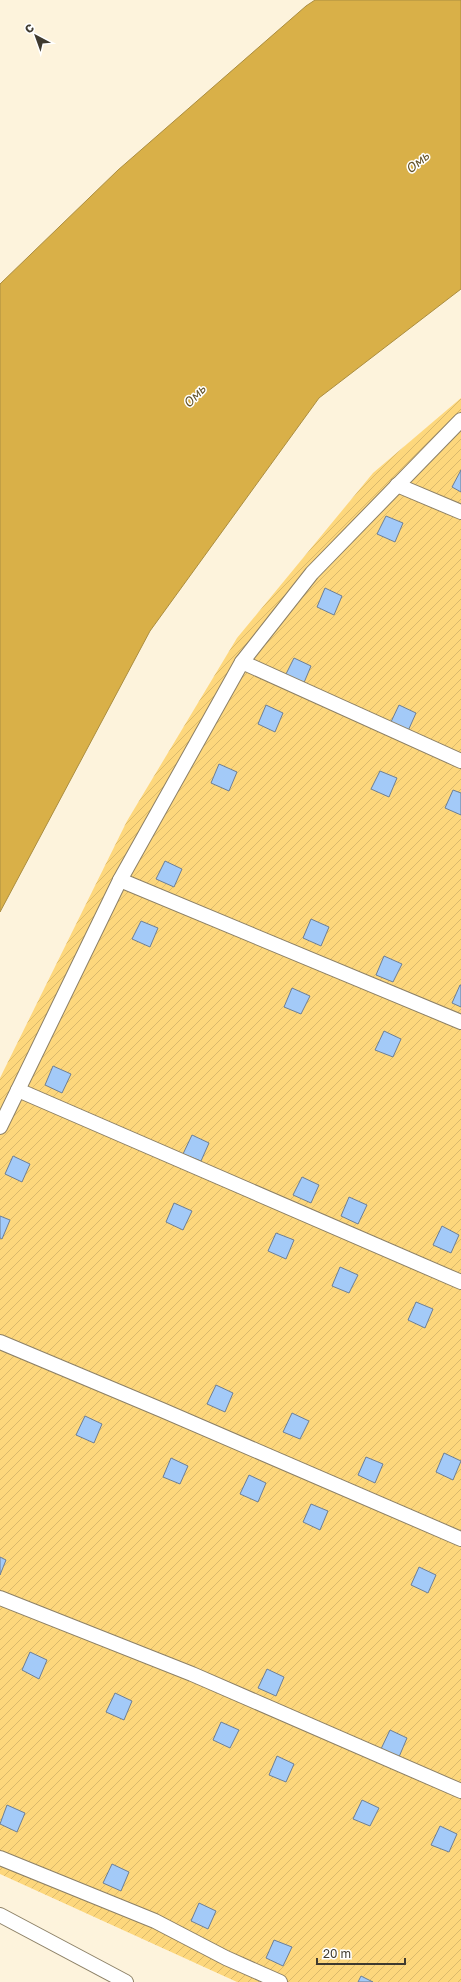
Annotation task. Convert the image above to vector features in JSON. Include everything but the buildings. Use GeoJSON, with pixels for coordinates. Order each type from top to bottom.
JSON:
{"type":"FeatureCollection","features":[{"type":"Feature","properties":{"kind":"lane"},"geometry":{"type":"LineString","coordinates":[[0,1127],[120,880],[242,662],[312,573],[461,420]]}},
{"type":"Feature","properties":{"kind":"lane"},"geometry":{"type":"LineString","coordinates":[[397,485],[461,512]]}},
{"type":"Feature","properties":{"kind":"lane"},"geometry":{"type":"LineString","coordinates":[[242,662],[461,761]]}},
{"type":"Feature","properties":{"kind":"lane"},"geometry":{"type":"LineString","coordinates":[[120,880],[461,1022]]}},
{"type":"Feature","properties":{"kind":"lane"},"geometry":{"type":"LineString","coordinates":[[18,1090],[461,1282]]}},
{"type":"Feature","properties":{"kind":"lane"},"geometry":{"type":"LineString","coordinates":[[0,1342],[461,1539]]}},
{"type":"Feature","properties":{"kind":"lane"},"geometry":{"type":"LineString","coordinates":[[0,1598],[192,1674],[461,1791]]}},
{"type":"Feature","properties":{"kind":"lane"},"geometry":{"type":"LineString","coordinates":[[0,1858],[155,1920],[226,1958],[280,1982]]}},
{"type":"Feature","properties":{"kind":"lane"},"geometry":{"type":"LineString","coordinates":[[0,1915],[126,1982]]}},
{"type":"Feature","properties":{"kind":"shaded area"},"geometry":{"type":"Polygon","coordinates":[[[461,398],[461,1982],[237,1982],[0,1874],[0,1078],[127,821],[237,638],[373,473],[461,398]]]}},
{"type":"Feature","properties":{"kind":"water","name":"Омь"},"geometry":{"type":"Polygon","coordinates":[[[315,0],[461,0],[461,289],[319,398],[150,631],[0,912],[0,284],[118,170],[306,6],[315,0]]]}}]}
